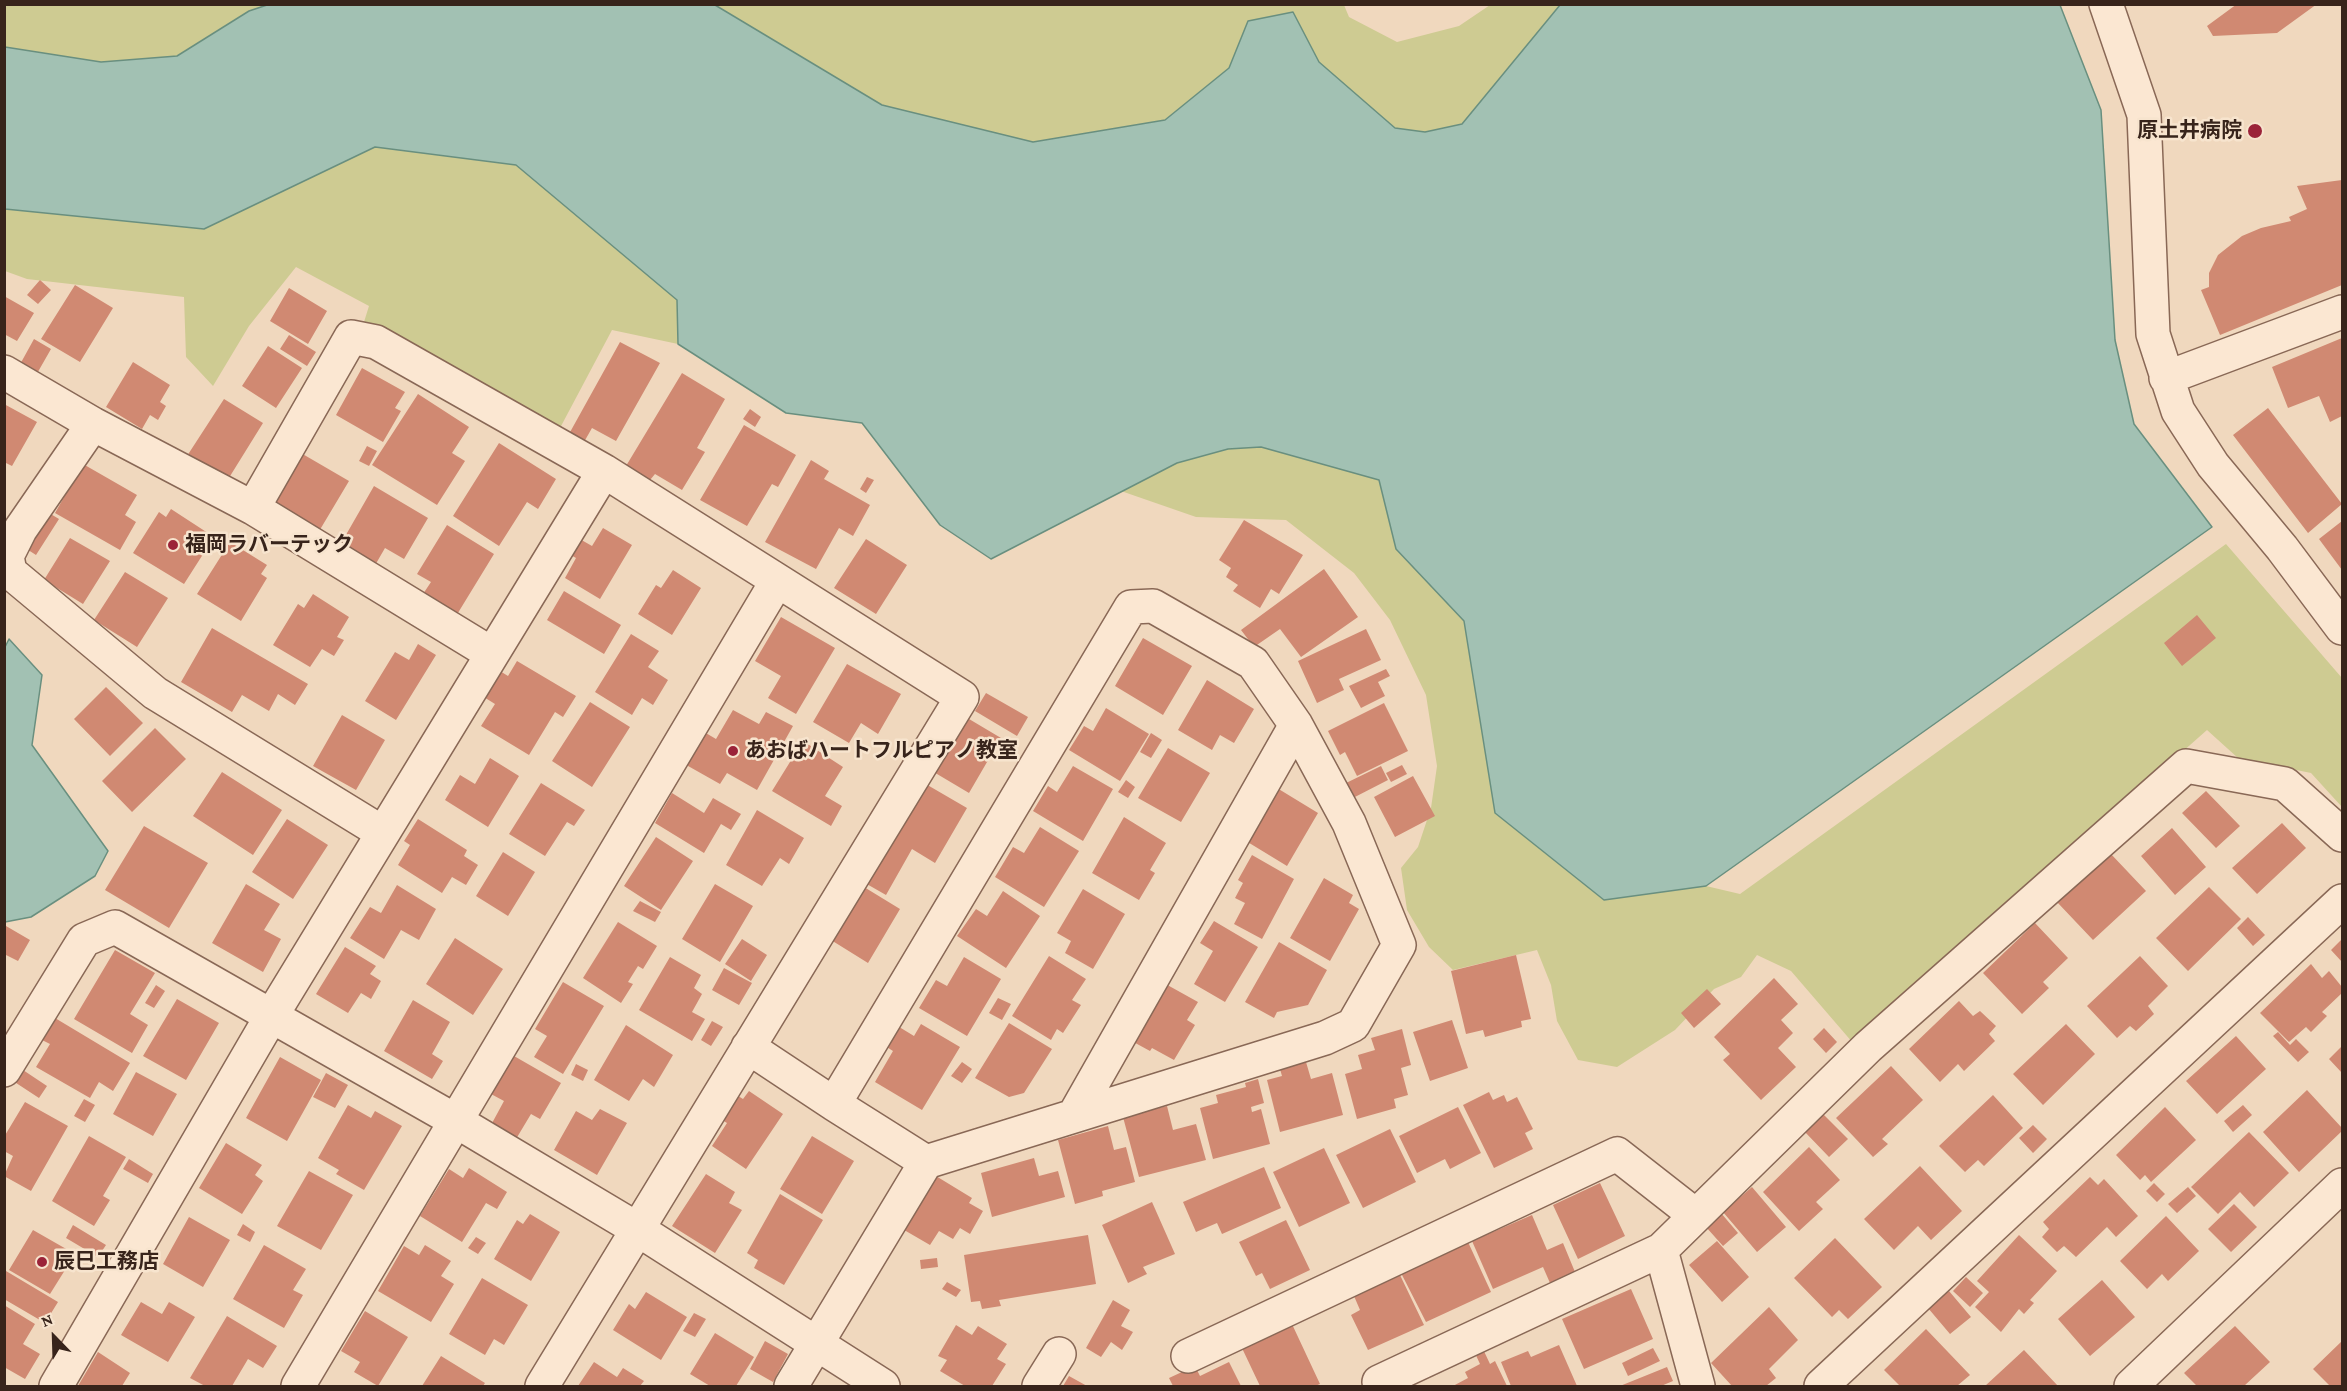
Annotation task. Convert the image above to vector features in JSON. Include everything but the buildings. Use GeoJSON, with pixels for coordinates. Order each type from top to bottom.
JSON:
{"type":"FeatureCollection","features":[{"type":"Feature","properties":{"kind":"street"},"geometry":{"type":"LineString","coordinates":[[2106,4],[2144,115],[2153,334],[2178,411],[2212,465],[2282,548],[2343,628]]}},
{"type":"Feature","properties":{"kind":"street"},"geometry":{"type":"LineString","coordinates":[[2166,378],[2343,312]]}},
{"type":"Feature","properties":{"kind":"street"},"geometry":{"type":"LineString","coordinates":[[253,508],[351,337],[376,342],[604,471],[962,697],[542,1386]]}},
{"type":"Feature","properties":{"kind":"street"},"geometry":{"type":"LineString","coordinates":[[4,372],[93,424],[253,508],[492,654]]}},
{"type":"Feature","properties":{"kind":"street"},"geometry":{"type":"LineString","coordinates":[[93,424],[20,530],[7,556],[10,572],[155,693],[383,833]]}},
{"type":"Feature","properties":{"kind":"street"},"geometry":{"type":"LineString","coordinates":[[56,1386],[272,1015],[604,471]]}},
{"type":"Feature","properties":{"kind":"street"},"geometry":{"type":"LineString","coordinates":[[298,1386],[777,581]]}},
{"type":"Feature","properties":{"kind":"street"},"geometry":{"type":"LineString","coordinates":[[791,1386],[926,1162],[1325,1038],[1353,1025],[1399,945],[1349,823],[1296,725],[1253,663],[1153,606],[1131,607],[834,1104]]}},
{"type":"Feature","properties":{"kind":"street"},"geometry":{"type":"LineString","coordinates":[[1076,1114],[1296,725]]}},
{"type":"Feature","properties":{"kind":"street"},"geometry":{"type":"LineString","coordinates":[[1379,1382],[1661,1250],[1868,1047],[2186,766],[2286,784],[2343,835]]}},
{"type":"Feature","properties":{"kind":"street"},"geometry":{"type":"LineString","coordinates":[[1821,1386],[2343,901]]}},
{"type":"Feature","properties":{"kind":"street"},"geometry":{"type":"LineString","coordinates":[[4,1070],[84,940],[115,927],[456,1121],[637,1229],[883,1386]]}},
{"type":"Feature","properties":{"kind":"street"},"geometry":{"type":"LineString","coordinates":[[748,1047],[926,1162]]}},
{"type":"Feature","properties":{"kind":"street"},"geometry":{"type":"LineString","coordinates":[[1188,1356],[1617,1154],[1695,1215]]}},
{"type":"Feature","properties":{"kind":"street"},"geometry":{"type":"LineString","coordinates":[[2131,1386],[2343,1185]]}},
{"type":"Feature","properties":{"kind":"street"},"geometry":{"type":"LineString","coordinates":[[1661,1250],[1698,1386]]}},
{"type":"Feature","properties":{"kind":"street"},"geometry":{"type":"LineString","coordinates":[[1039,1386],[1059,1354]]}},
{"type":"Feature","properties":{"kind":"shaded area"},"geometry":{"type":"Polygon","coordinates":[[[4,5],[267,5],[249,11],[177,56],[101,62],[5,47],[4,5]]]}},
{"type":"Feature","properties":{"kind":"shaded area"},"geometry":{"type":"Polygon","coordinates":[[[267,5],[715,5],[882,105],[1033,142],[1165,120],[1229,68],[1248,21],[1293,12],[1319,62],[1395,128],[1425,132],[1462,124],[1560,5],[2060,5],[2101,110],[2115,340],[2134,424],[2212,527],[1706,886],[1604,900],[1495,813],[1464,621],[1396,549],[1379,480],[1261,447],[1228,449],[1177,463],[991,559],[940,525],[862,423],[786,413],[678,344],[677,300],[516,165],[375,147],[204,229],[5,209],[5,47],[101,62],[177,56],[249,11],[267,5]]]}},
{"type":"Feature","properties":{"kind":"shaded area"},"geometry":{"type":"Polygon","coordinates":[[[715,5],[1344,5],[1349,17],[1397,42],[1459,26],[1490,5],[1560,5],[1462,124],[1425,132],[1395,128],[1319,62],[1293,12],[1248,21],[1229,68],[1165,120],[1033,142],[882,105],[715,5]]]}},
{"type":"Feature","properties":{"kind":"shaded area"},"geometry":{"type":"Polygon","coordinates":[[[375,147],[516,165],[677,300],[678,344],[612,330],[560,428],[364,322],[369,306],[296,267],[249,326],[213,386],[186,357],[184,297],[27,279],[5,271],[4,209],[204,229],[375,147]]]}},
{"type":"Feature","properties":{"kind":"shaded area"},"geometry":{"type":"Polygon","coordinates":[[[1261,447],[1379,480],[1396,549],[1464,621],[1495,813],[1604,900],[1706,886],[1740,894],[2226,544],[2342,678],[2342,807],[2311,773],[2238,758],[2207,730],[1853,1043],[1791,971],[1757,955],[1741,977],[1714,989],[1675,1030],[1617,1067],[1578,1060],[1557,1021],[1551,985],[1537,950],[1453,970],[1429,947],[1407,910],[1401,868],[1418,847],[1431,808],[1437,766],[1426,695],[1390,620],[1354,573],[1286,520],[1196,517],[1121,491],[1177,463],[1228,449],[1261,447]]]}},
{"type":"Feature","properties":{"kind":"shaded area"},"geometry":{"type":"Polygon","coordinates":[[[9,639],[42,675],[32,745],[108,851],[95,876],[31,917],[5,922],[4,649],[9,639]]]}},
{"type":"Feature","properties":{"kind":"place","name":"原土井病院"},"geometry":{"type":"Point","coordinates":[2255,131]}},
{"type":"Feature","properties":{"kind":"place","name":"福岡ラバーテック"},"geometry":{"type":"Point","coordinates":[173,545]}},
{"type":"Feature","properties":{"kind":"place","name":"あおばハートフルピアノ教室"},"geometry":{"type":"Point","coordinates":[733,751]}},
{"type":"Feature","properties":{"kind":"place","name":"辰巳工務店"},"geometry":{"type":"Point","coordinates":[42,1262]}}]}
